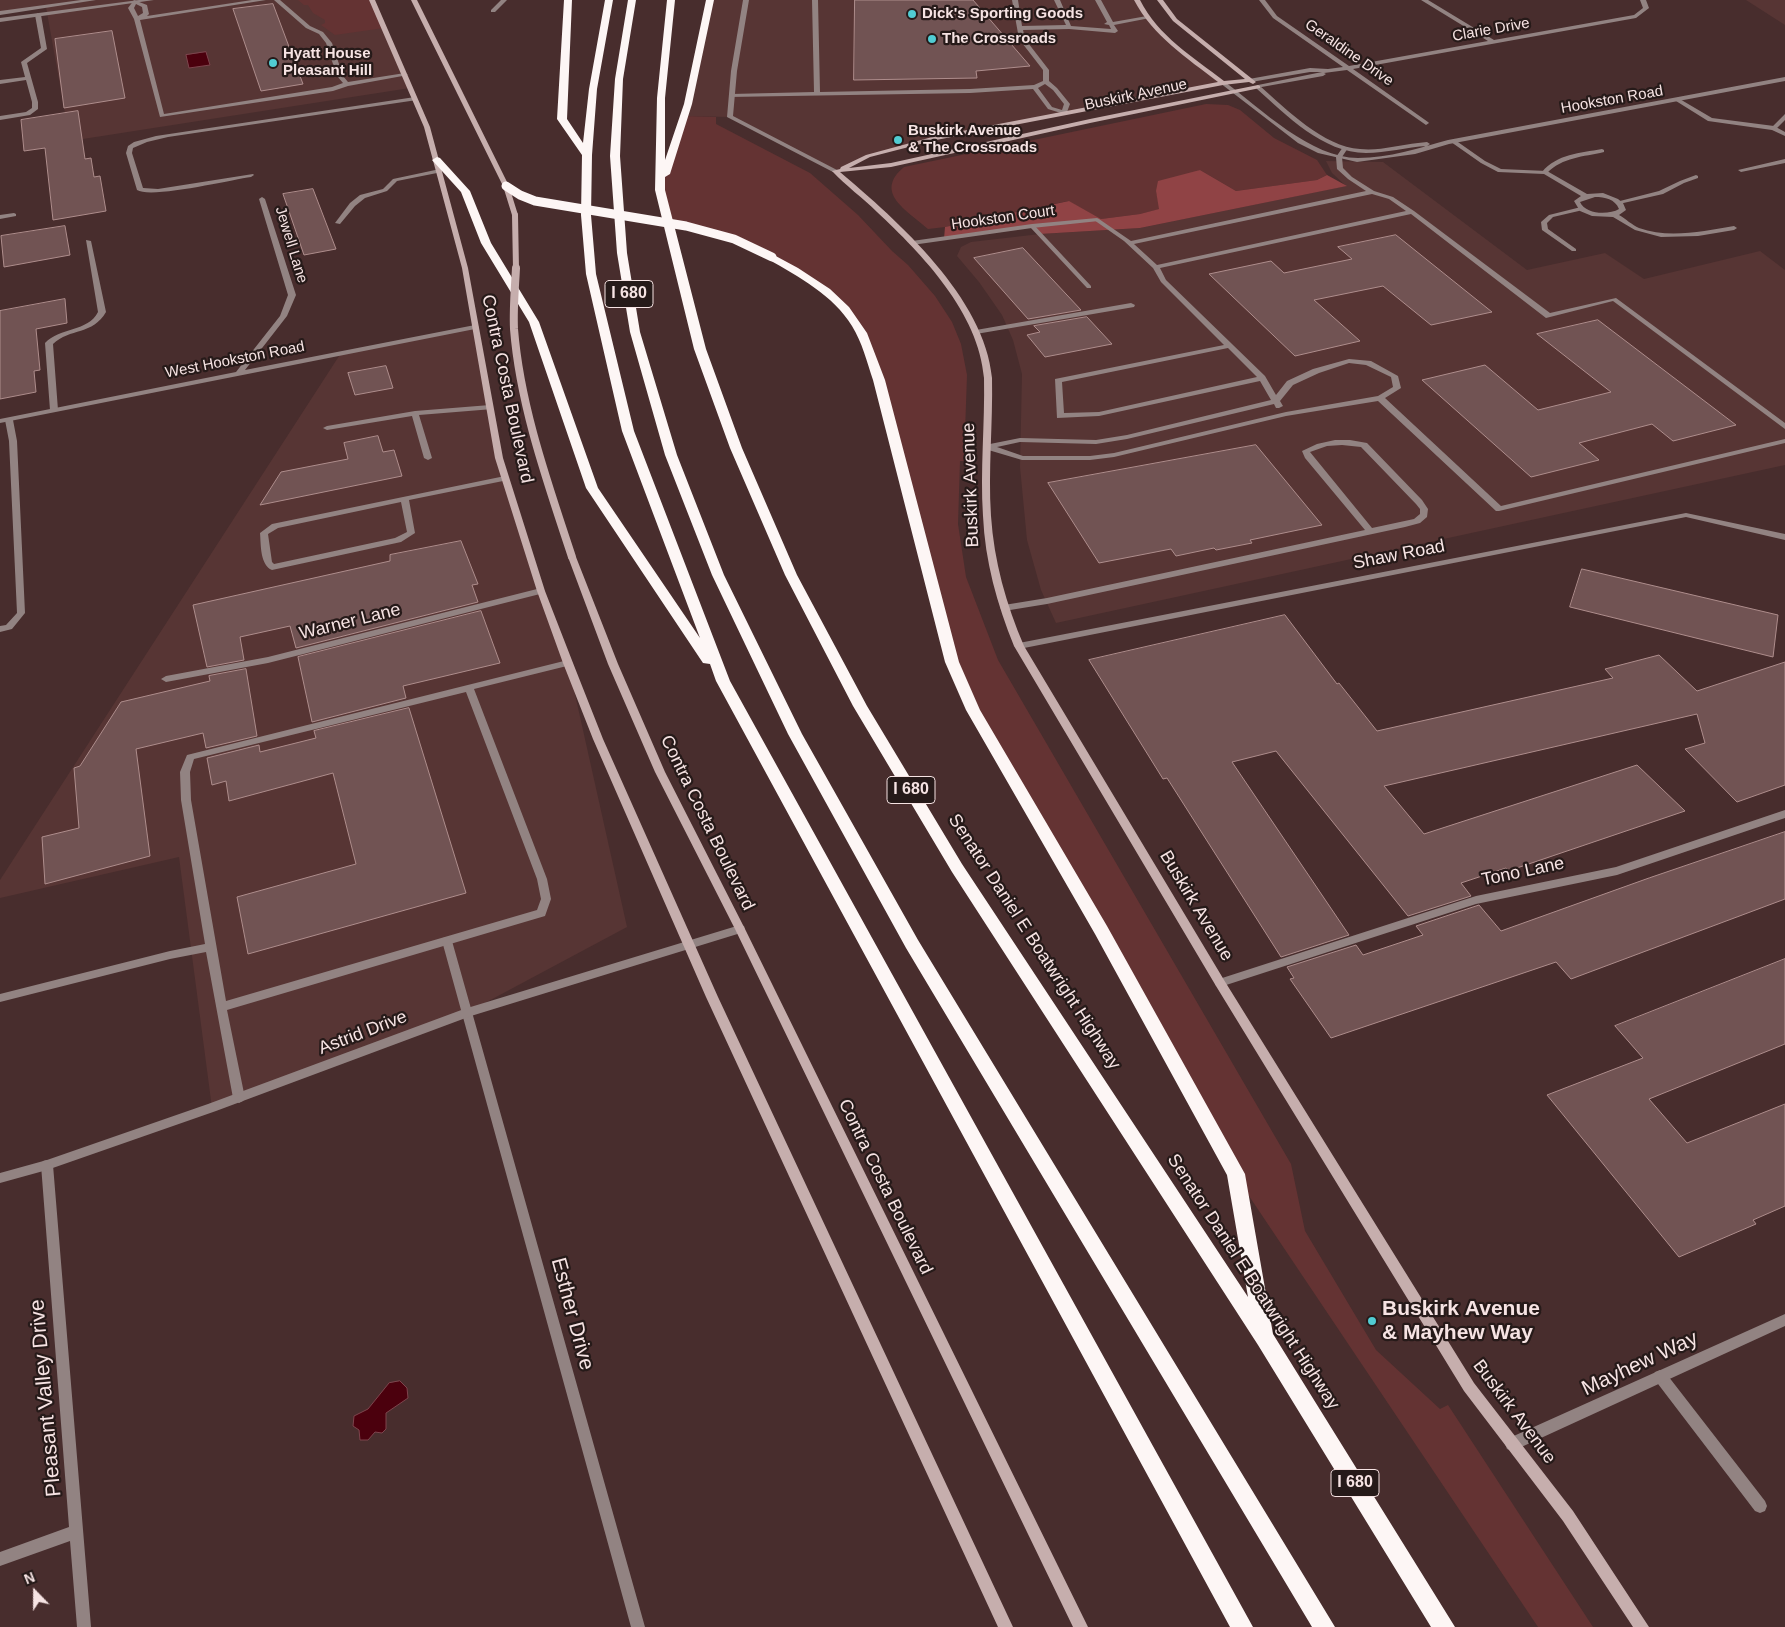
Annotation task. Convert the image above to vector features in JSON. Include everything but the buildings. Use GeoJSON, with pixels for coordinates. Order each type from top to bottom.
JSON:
{"type":"FeatureCollection","features":[{"type":"Feature","properties":{"kind":"highway"},"geometry":{"type":"LineString","coordinates":[[568,0],[562,120],[587,155]]}},
{"type":"Feature","properties":{"kind":"highway","name":"I 680"},"geometry":{"type":"LineString","coordinates":[[609,0],[593,90],[587,155],[586,215],[591,274],[628,431],[722,681],[1242,1627]]}},
{"type":"Feature","properties":{"kind":"highway","name":"I 680"},"geometry":{"type":"LineString","coordinates":[[632,0],[619,79],[615,156],[622,252],[635,332],[666,436],[718,575],[795,734],[912,944],[1324,1627]]}},
{"type":"Feature","properties":{"kind":"highway","name":"Senator Daniel E Boatwright Highway"},"geometry":{"type":"LineString","coordinates":[[671,0],[661,98],[660,190],[700,349],[736,448],[791,575],[860,706],[958,868],[1265,1339],[1444,1627]]}},
{"type":"Feature","properties":{"kind":"highway"},"geometry":{"type":"LineString","coordinates":[[660,190],[688,104],[710,0]]}},
{"type":"Feature","properties":{"kind":"highway"},"geometry":{"type":"LineString","coordinates":[[438,166],[465,192],[486,243],[534,322],[592,488],[722,681]]}},
{"type":"Feature","properties":{"kind":"highway"},"geometry":{"type":"LineString","coordinates":[[506,186],[520,195],[535,201],[686,226],[734,240],[772,257],[810,279],[833,296],[853,319],[867,346],[879,380],[952,662],[973,710],[1101,930],[1236,1174],[1265,1339]]}},
{"type":"Feature","properties":{"kind":"main road","name":"Contra Costa Boulevard"},"geometry":{"type":"LineString","coordinates":[[372,0],[427,127],[465,268],[505,478],[541,591],[568,663],[598,739],[688,944],[1006,1627]]}},
{"type":"Feature","properties":{"kind":"main road","name":"Contra Costa Boulevard"},"geometry":{"type":"LineString","coordinates":[[414,0],[506,186],[515,215],[518,240],[514,321],[518,359],[532,426],[551,494],[572,557],[613,664],[660,772],[740,929],[1081,1627]]}},
{"type":"Feature","properties":{"kind":"main road","name":"Buskirk Avenue"},"geometry":{"type":"LineString","coordinates":[[1137,0],[1148,18],[1163,35],[1223,83]]}},
{"type":"Feature","properties":{"kind":"main road"},"geometry":{"type":"LineString","coordinates":[[1160,0],[1175,20],[1258,87]]}},
{"type":"Feature","properties":{"kind":"main road","name":"Buskirk Avenue"},"geometry":{"type":"LineString","coordinates":[[835,171],[868,156],[936,138],[1064,112],[1223,83],[1251,80]]}},
{"type":"Feature","properties":{"kind":"main road","name":"Buskirk Avenue"},"geometry":{"type":"LineString","coordinates":[[835,171],[891,165],[1233,90],[1258,87]]}},
{"type":"Feature","properties":{"kind":"main road","name":"Buskirk Avenue"},"geometry":{"type":"LineString","coordinates":[[835,171],[862,194],[912,243],[948,285],[969,316],[976,332],[986,363],[987,528],[993,567],[1004,608],[1019,646],[1220,983],[1469,1388],[1568,1516],[1642,1627]]}},
{"type":"Feature","properties":{"kind":"street"},"geometry":{"type":"LineString","coordinates":[[0,13],[93,0]]}},
{"type":"Feature","properties":{"kind":"street"},"geometry":{"type":"LineString","coordinates":[[0,20],[151,0]]}},
{"type":"Feature","properties":{"kind":"street"},"geometry":{"type":"LineString","coordinates":[[137,19],[263,0]]}},
{"type":"Feature","properties":{"kind":"street"},"geometry":{"type":"LineString","coordinates":[[277,0],[308,28],[321,33],[329,45],[340,76],[347,84]]}},
{"type":"Feature","properties":{"kind":"street"},"geometry":{"type":"LineString","coordinates":[[493,11],[504,0]]}},
{"type":"Feature","properties":{"kind":"street"},"geometry":{"type":"LineString","coordinates":[[746,0],[731,96],[730,117],[835,171]]}},
{"type":"Feature","properties":{"kind":"street"},"geometry":{"type":"LineString","coordinates":[[815,0],[817,94]]}},
{"type":"Feature","properties":{"kind":"street"},"geometry":{"type":"LineString","coordinates":[[1015,0],[1022,39],[1046,70],[1046,82]]}},
{"type":"Feature","properties":{"kind":"street"},"geometry":{"type":"LineString","coordinates":[[1057,0],[1069,27]]}},
{"type":"Feature","properties":{"kind":"street"},"geometry":{"type":"LineString","coordinates":[[1020,28],[1069,27],[1114,32],[1112,24],[1098,0]]}},
{"type":"Feature","properties":{"kind":"street","name":"Geraldine Drive"},"geometry":{"type":"LineString","coordinates":[[1262,0],[1275,17],[1426,123]]}},
{"type":"Feature","properties":{"kind":"street"},"geometry":{"type":"LineString","coordinates":[[1424,0],[1492,42]]}},
{"type":"Feature","properties":{"kind":"street","name":"Clarie Drive"},"geometry":{"type":"LineString","coordinates":[[1251,80],[1310,70],[1328,71],[1349,68],[1636,16],[1646,8],[1643,0]]}},
{"type":"Feature","properties":{"kind":"street"},"geometry":{"type":"LineString","coordinates":[[134,1],[131,8],[137,19],[162,116],[333,89],[347,84],[405,75]]}},
{"type":"Feature","properties":{"kind":"street"},"geometry":{"type":"LineString","coordinates":[[134,1],[145,6],[146,14],[137,19]]}},
{"type":"Feature","properties":{"kind":"street"},"geometry":{"type":"LineString","coordinates":[[0,118],[28,114],[34,109],[35,102],[24,62],[44,49],[38,15]]}},
{"type":"Feature","properties":{"kind":"street"},"geometry":{"type":"LineString","coordinates":[[1112,24],[1148,18]]}},
{"type":"Feature","properties":{"kind":"street","name":"Clarie Drive"},"geometry":{"type":"LineString","coordinates":[[1258,87],[1321,76],[1328,71]]}},
{"type":"Feature","properties":{"kind":"street"},"geometry":{"type":"LineString","coordinates":[[0,82],[29,78]]}},
{"type":"Feature","properties":{"kind":"street","name":"Hookston Road"},"geometry":{"type":"LineString","coordinates":[[1223,83],[1300,142],[1320,152],[1357,160],[1415,152],[1443,143],[1678,100],[1785,78]]}},
{"type":"Feature","properties":{"kind":"street"},"geometry":{"type":"LineString","coordinates":[[731,96],[964,91],[1035,87],[1046,82]]}},
{"type":"Feature","properties":{"kind":"street"},"geometry":{"type":"LineString","coordinates":[[1035,87],[1050,108],[1064,112],[1068,104],[1046,82]]}},
{"type":"Feature","properties":{"kind":"street","name":"Hookston Road"},"geometry":{"type":"LineString","coordinates":[[1258,87],[1307,127],[1345,148],[1373,150],[1443,143]]}},
{"type":"Feature","properties":{"kind":"street"},"geometry":{"type":"LineString","coordinates":[[251,175],[158,191],[140,190],[129,153],[130,147],[146,141],[191,133],[415,99]]}},
{"type":"Feature","properties":{"kind":"street"},"geometry":{"type":"LineString","coordinates":[[1678,100],[1710,120],[1774,128],[1785,134]]}},
{"type":"Feature","properties":{"kind":"street"},"geometry":{"type":"LineString","coordinates":[[1774,128],[1785,116]]}},
{"type":"Feature","properties":{"kind":"street"},"geometry":{"type":"LineString","coordinates":[[1453,141],[1483,162],[1500,171],[1545,172],[1586,196]]}},
{"type":"Feature","properties":{"kind":"street"},"geometry":{"type":"LineString","coordinates":[[1345,148],[1339,157],[1340,169],[1350,178],[1372,192],[1391,198],[1412,212],[1549,316],[1614,299],[1785,427]]}},
{"type":"Feature","properties":{"kind":"street"},"geometry":{"type":"LineString","coordinates":[[1545,172],[1552,163],[1602,151]]}},
{"type":"Feature","properties":{"kind":"street"},"geometry":{"type":"LineString","coordinates":[[1742,170],[1785,161]]}},
{"type":"Feature","properties":{"kind":"street"},"geometry":{"type":"LineString","coordinates":[[338,223],[359,198],[382,193],[395,180],[438,166]]}},
{"type":"Feature","properties":{"kind":"street"},"geometry":{"type":"LineString","coordinates":[[1582,209],[1577,201],[1586,196],[1603,196],[1619,202],[1661,193],[1682,182],[1696,178]]}},
{"type":"Feature","properties":{"kind":"street"},"geometry":{"type":"LineString","coordinates":[[1129,243],[1372,192]]}},
{"type":"Feature","properties":{"kind":"street","name":"Jewell Lane"},"geometry":{"type":"LineString","coordinates":[[239,373],[283,316],[292,296],[262,199]]}},
{"type":"Feature","properties":{"kind":"street"},"geometry":{"type":"LineString","coordinates":[[1574,250],[1545,230],[1544,222],[1551,216],[1582,209],[1597,215],[1614,215],[1623,210],[1619,202]]}},
{"type":"Feature","properties":{"kind":"street"},"geometry":{"type":"LineString","coordinates":[[1156,267],[1412,212]]}},
{"type":"Feature","properties":{"kind":"street"},"geometry":{"type":"LineString","coordinates":[[0,217],[14,215]]}},
{"type":"Feature","properties":{"kind":"street"},"geometry":{"type":"LineString","coordinates":[[1614,215],[1637,228],[1662,235],[1691,235],[1734,228]]}},
{"type":"Feature","properties":{"kind":"street","name":"Hookston Court"},"geometry":{"type":"LineString","coordinates":[[912,243],[1032,226],[1097,220],[1129,243]]}},
{"type":"Feature","properties":{"kind":"street"},"geometry":{"type":"LineString","coordinates":[[1032,226],[1089,287]]}},
{"type":"Feature","properties":{"kind":"street"},"geometry":{"type":"LineString","coordinates":[[54,410],[49,343],[53,338],[66,332],[95,324],[100,320],[102,312],[88,241]]}},
{"type":"Feature","properties":{"kind":"street"},"geometry":{"type":"LineString","coordinates":[[1129,243],[1156,267],[1163,281],[1262,378],[1286,414]]}},
{"type":"Feature","properties":{"kind":"street"},"geometry":{"type":"LineString","coordinates":[[976,332],[1131,305]]}},
{"type":"Feature","properties":{"kind":"street","name":"West Hookston Road"},"geometry":{"type":"LineString","coordinates":[[5,420],[475,327]]}},
{"type":"Feature","properties":{"kind":"street"},"geometry":{"type":"LineString","coordinates":[[1229,346],[1058,382],[1060,416],[1099,414],[1262,378]]}},
{"type":"Feature","properties":{"kind":"street"},"geometry":{"type":"LineString","coordinates":[[1349,361],[1368,363],[1394,376],[1397,388],[1380,398],[1286,414],[1114,455],[1090,458],[1022,458],[988,446],[1020,440],[1096,442],[1276,401],[1290,383],[1316,371],[1349,361]]}},
{"type":"Feature","properties":{"kind":"street"},"geometry":{"type":"LineString","coordinates":[[1380,398],[1499,509],[1785,441]]}},
{"type":"Feature","properties":{"kind":"street"},"geometry":{"type":"LineString","coordinates":[[327,428],[415,413],[490,407]]}},
{"type":"Feature","properties":{"kind":"street"},"geometry":{"type":"LineString","coordinates":[[415,413],[428,458]]}},
{"type":"Feature","properties":{"kind":"street"},"geometry":{"type":"LineString","coordinates":[[0,629],[9,627],[22,613],[13,441],[5,420]]}},
{"type":"Feature","properties":{"kind":"street"},"geometry":{"type":"LineString","coordinates":[[1004,608],[1047,601],[1417,521],[1424,514],[1424,509],[1364,445],[1354,442],[1334,443],[1306,451],[1308,456],[1370,531]]}},
{"type":"Feature","properties":{"kind":"street"},"geometry":{"type":"LineString","coordinates":[[405,498],[411,533],[398,540],[272,567],[268,563],[264,533],[275,526],[405,498],[505,478]]}},
{"type":"Feature","properties":{"kind":"street","name":"Shaw Road"},"geometry":{"type":"LineString","coordinates":[[1019,646],[1686,515],[1785,537]]}},
{"type":"Feature","properties":{"kind":"street","name":"Warner Lane"},"geometry":{"type":"LineString","coordinates":[[166,679],[268,660],[541,591]]}},
{"type":"Feature","properties":{"kind":"street"},"geometry":{"type":"LineString","coordinates":[[239,1098],[221,1007],[186,800],[185,772],[190,757],[568,663]]}},
{"type":"Feature","properties":{"kind":"street"},"geometry":{"type":"LineString","coordinates":[[221,1007],[541,913],[546,899],[542,878],[469,688]]}},
{"type":"Feature","properties":{"kind":"street","name":"Tono Lane"},"geometry":{"type":"LineString","coordinates":[[1220,983],[1476,900],[1616,871],[1785,814]]}},
{"type":"Feature","properties":{"kind":"street","name":"Astrid Drive"},"geometry":{"type":"LineString","coordinates":[[0,1178],[47,1165],[239,1098],[468,1012],[740,929]]}},
{"type":"Feature","properties":{"kind":"street","name":"Esther Drive"},"geometry":{"type":"LineString","coordinates":[[447,941],[638,1627]]}},
{"type":"Feature","properties":{"kind":"street"},"geometry":{"type":"LineString","coordinates":[[0,998],[170,955],[211,948]]}},
{"type":"Feature","properties":{"kind":"street","name":"Pleasant Valley Drive"},"geometry":{"type":"LineString","coordinates":[[47,1165],[84,1627]]}},
{"type":"Feature","properties":{"kind":"street","name":"Mayhew Way"},"geometry":{"type":"LineString","coordinates":[[1512,1444],[1785,1320]]}},
{"type":"Feature","properties":{"kind":"street"},"geometry":{"type":"LineString","coordinates":[[1660,1376],[1760,1506]]}},
{"type":"Feature","properties":{"kind":"street"},"geometry":{"type":"LineString","coordinates":[[0,1559],[77,1531]]}},
{"type":"Feature","properties":{"kind":"shaded area"},"geometry":{"type":"Polygon","coordinates":[[[0,0],[369,0],[410,88],[70,141],[46,7],[0,13],[0,0]]]}},
{"type":"Feature","properties":{"kind":"shaded area"},"geometry":{"type":"Polygon","coordinates":[[[298,0],[372,0],[384,28],[335,35],[321,25],[325,23],[325,20],[313,13],[308,5],[304,5],[298,0]]]}},
{"type":"Feature","properties":{"kind":"shaded area","name":"The Crossroads"},"geometry":{"type":"Polygon","coordinates":[[[710,0],[1137,0],[1163,35],[1223,83],[936,138],[868,156],[835,171],[730,117],[684,116],[710,0]]]}},
{"type":"Feature","properties":{"kind":"shaded area"},"geometry":{"type":"Polygon","coordinates":[[[1746,0],[1785,0],[1785,25],[1746,0]]]}},
{"type":"Feature","properties":{"kind":"shaded area"},"geometry":{"type":"Polygon","coordinates":[[[206,52],[210,65],[189,68],[186,55],[206,52]]]}},
{"type":"Feature","properties":{"kind":"shaded area"},"geometry":{"type":"Polygon","coordinates":[[[1206,104],[1228,105],[1240,110],[1274,138],[1317,160],[1327,175],[1317,180],[1236,191],[1200,170],[1156,191],[1160,209],[1140,214],[1101,219],[1068,201],[928,229],[896,201],[892,193],[895,176],[904,167],[1206,104]]]}},
{"type":"Feature","properties":{"kind":"shaded area"},"geometry":{"type":"Polygon","coordinates":[[[684,116],[716,117],[716,124],[810,173],[858,215],[908,265],[935,296],[952,322],[961,344],[967,375],[964,461],[960,461],[958,524],[966,577],[998,660],[1291,1164],[1305,1231],[1376,1350],[1440,1409],[1448,1405],[1593,1627],[1538,1627],[1247,1193],[952,662],[879,380],[853,319],[810,279],[734,239],[668,223],[660,190],[684,116]]]}},
{"type":"Feature","properties":{"kind":"shaded area"},"geometry":{"type":"Polygon","coordinates":[[[1326,161],[1383,162],[1527,270],[1605,253],[1644,279],[1760,251],[1785,270],[1785,465],[1056,623],[1041,590],[1027,540],[1020,467],[1022,374],[1013,340],[1002,315],[979,282],[957,256],[961,247],[971,242],[1040,234],[1140,228],[1346,186],[1332,173],[1326,161]]]}},
{"type":"Feature","properties":{"kind":"shaded area"},"geometry":{"type":"Polygon","coordinates":[[[1200,170],[1236,191],[1317,180],[1327,175],[1347,186],[1140,228],[1040,234],[1032,226],[944,239],[945,227],[1069,201],[1101,219],[1140,214],[1159,209],[1156,191],[1158,181],[1200,170]]]}},
{"type":"Feature","properties":{"kind":"shaded area"},"geometry":{"type":"Polygon","coordinates":[[[475,327],[499,458],[568,663],[627,927],[468,1012],[212,1108],[179,857],[0,898],[0,880],[341,353],[475,327]]]}},
{"type":"Feature","properties":{"kind":"shaded area"},"geometry":{"type":"Polygon","coordinates":[[[400,1381],[407,1388],[408,1398],[386,1413],[386,1429],[382,1433],[375,1432],[368,1440],[360,1440],[359,1430],[353,1426],[354,1416],[368,1409],[389,1383],[400,1381]]]}},
{"type":"Feature","properties":{"kind":"place","name":"Dick's Sporting Goods"},"geometry":{"type":"Point","coordinates":[912,14]}},
{"type":"Feature","properties":{"kind":"place","name":"The Crossroads"},"geometry":{"type":"Point","coordinates":[932,39]}},
{"type":"Feature","properties":{"kind":"place","name":"Hyatt House Pleasant Hill"},"geometry":{"type":"Point","coordinates":[273,63]}},
{"type":"Feature","properties":{"kind":"place","name":"Buskirk Avenue & The Crossroads"},"geometry":{"type":"Point","coordinates":[898,140]}},
{"type":"Feature","properties":{"kind":"place","name":"Buskirk Avenue & Mayhew Way"},"geometry":{"type":"Point","coordinates":[1372,1321]}}]}
